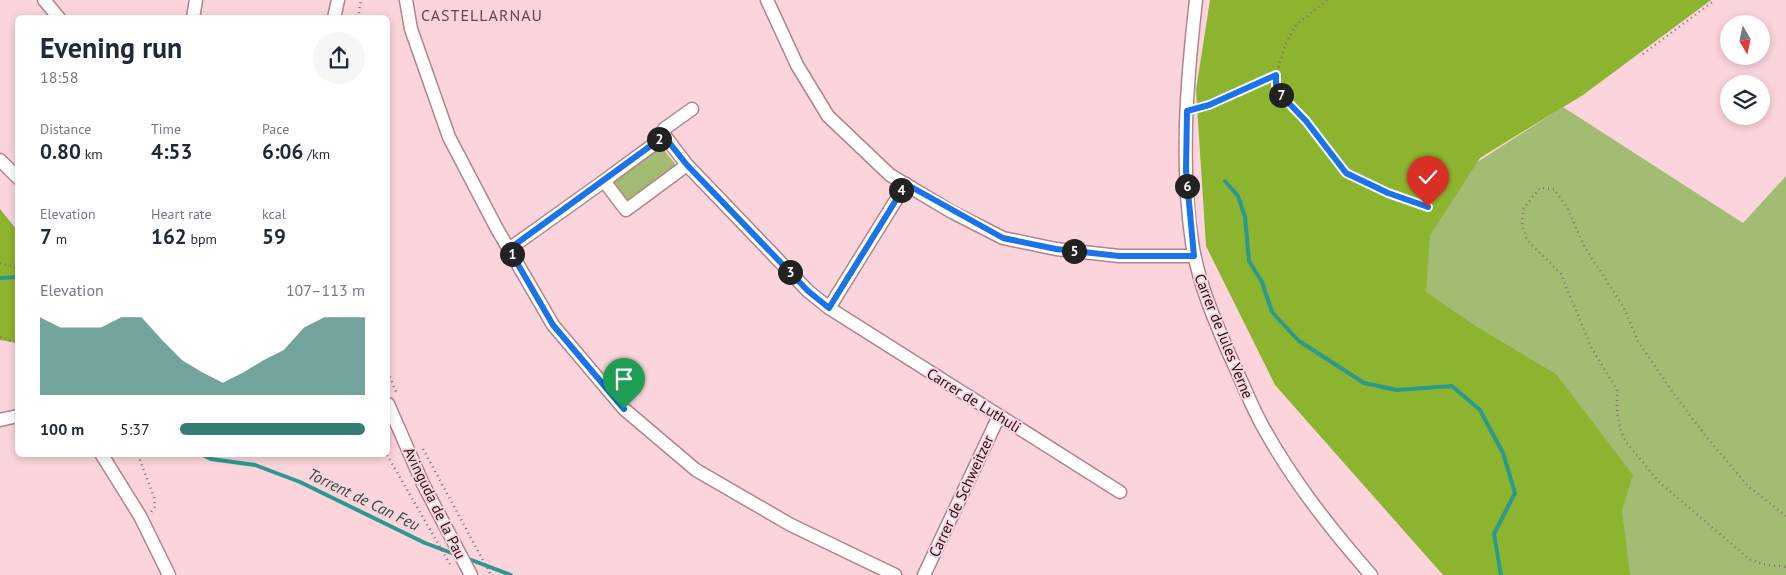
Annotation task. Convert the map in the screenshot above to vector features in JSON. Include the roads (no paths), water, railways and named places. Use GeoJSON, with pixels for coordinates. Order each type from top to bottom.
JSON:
{"type":"FeatureCollection","features":[{"type":"Feature","properties":{"kind":"street"},"geometry":{"type":"LineString","coordinates":[[44,0],[56,15]]}},
{"type":"Feature","properties":{"kind":"street"},"geometry":{"type":"LineString","coordinates":[[194,15],[196,0]]}},
{"type":"Feature","properties":{"kind":"street"},"geometry":{"type":"LineString","coordinates":[[335,15],[338,0]]}},
{"type":"Feature","properties":{"kind":"street"},"geometry":{"type":"LineString","coordinates":[[406,0],[411,29],[449,137],[509,249],[553,325],[624,409],[696,470],[792,526],[896,575]]}},
{"type":"Feature","properties":{"kind":"street"},"geometry":{"type":"LineString","coordinates":[[767,0],[797,65],[828,116],[890,175],[1003,238],[1056,249],[1119,256],[1194,256]]}},
{"type":"Feature","properties":{"kind":"street","name":"Carrer de Jules Verne"},"geometry":{"type":"LineString","coordinates":[[1195,0],[1187,111],[1186,170],[1194,256],[1199,279],[1219,330],[1261,424],[1319,514],[1370,575]]}},
{"type":"Feature","properties":{"kind":"street"},"geometry":{"type":"LineString","coordinates":[[509,249],[664,136],[662,133],[664,129],[692,109]]}},
{"type":"Feature","properties":{"kind":"street","name":"Carrer de Luthuli"},"geometry":{"type":"LineString","coordinates":[[664,136],[687,165],[808,291],[829,308],[1120,492]]}},
{"type":"Feature","properties":{"kind":"street"},"geometry":{"type":"LineString","coordinates":[[0,160],[15,175]]}},
{"type":"Feature","properties":{"kind":"street"},"geometry":{"type":"LineString","coordinates":[[604,181],[626,210],[687,165]]}},
{"type":"Feature","properties":{"kind":"street"},"geometry":{"type":"LineString","coordinates":[[829,308],[906,184]]}},
{"type":"Feature","properties":{"kind":"street","name":"Avinguda de la Pau"},"geometry":{"type":"LineString","coordinates":[[392,400],[423,484],[471,575]]}},
{"type":"Feature","properties":{"kind":"street","name":"Carrer de Schweitzer"},"geometry":{"type":"LineString","coordinates":[[924,575],[999,416]]}},
{"type":"Feature","properties":{"kind":"street"},"geometry":{"type":"LineString","coordinates":[[0,420],[15,417]]}},
{"type":"Feature","properties":{"kind":"street"},"geometry":{"type":"LineString","coordinates":[[103,457],[140,516],[169,575]]}},
{"type":"Feature","properties":{"kind":"waterway"},"geometry":{"type":"LineString","coordinates":[[1225,181],[1238,196],[1245,217],[1249,261],[1262,282],[1272,312],[1299,341],[1364,383],[1397,390],[1452,386],[1480,410],[1503,453],[1515,493],[1494,534],[1501,575]]}},
{"type":"Feature","properties":{"kind":"waterway","name":"Torrent de Can Feu"},"geometry":{"type":"LineString","coordinates":[[0,278],[15,277]]}},
{"type":"Feature","properties":{"kind":"waterway","name":"Torrent de Can Feu"},"geometry":{"type":"LineString","coordinates":[[207,457],[255,465],[300,482],[425,543],[457,555]]}},
{"type":"Feature","properties":{"kind":"waterway","name":"Torrent de Can Feu"},"geometry":{"type":"LineString","coordinates":[[466,558],[511,575]]}},
{"type":"Feature","properties":{"kind":"district","name":"CASTELLARNAU"},"geometry":{"type":"Point","coordinates":[482,15]}}]}
